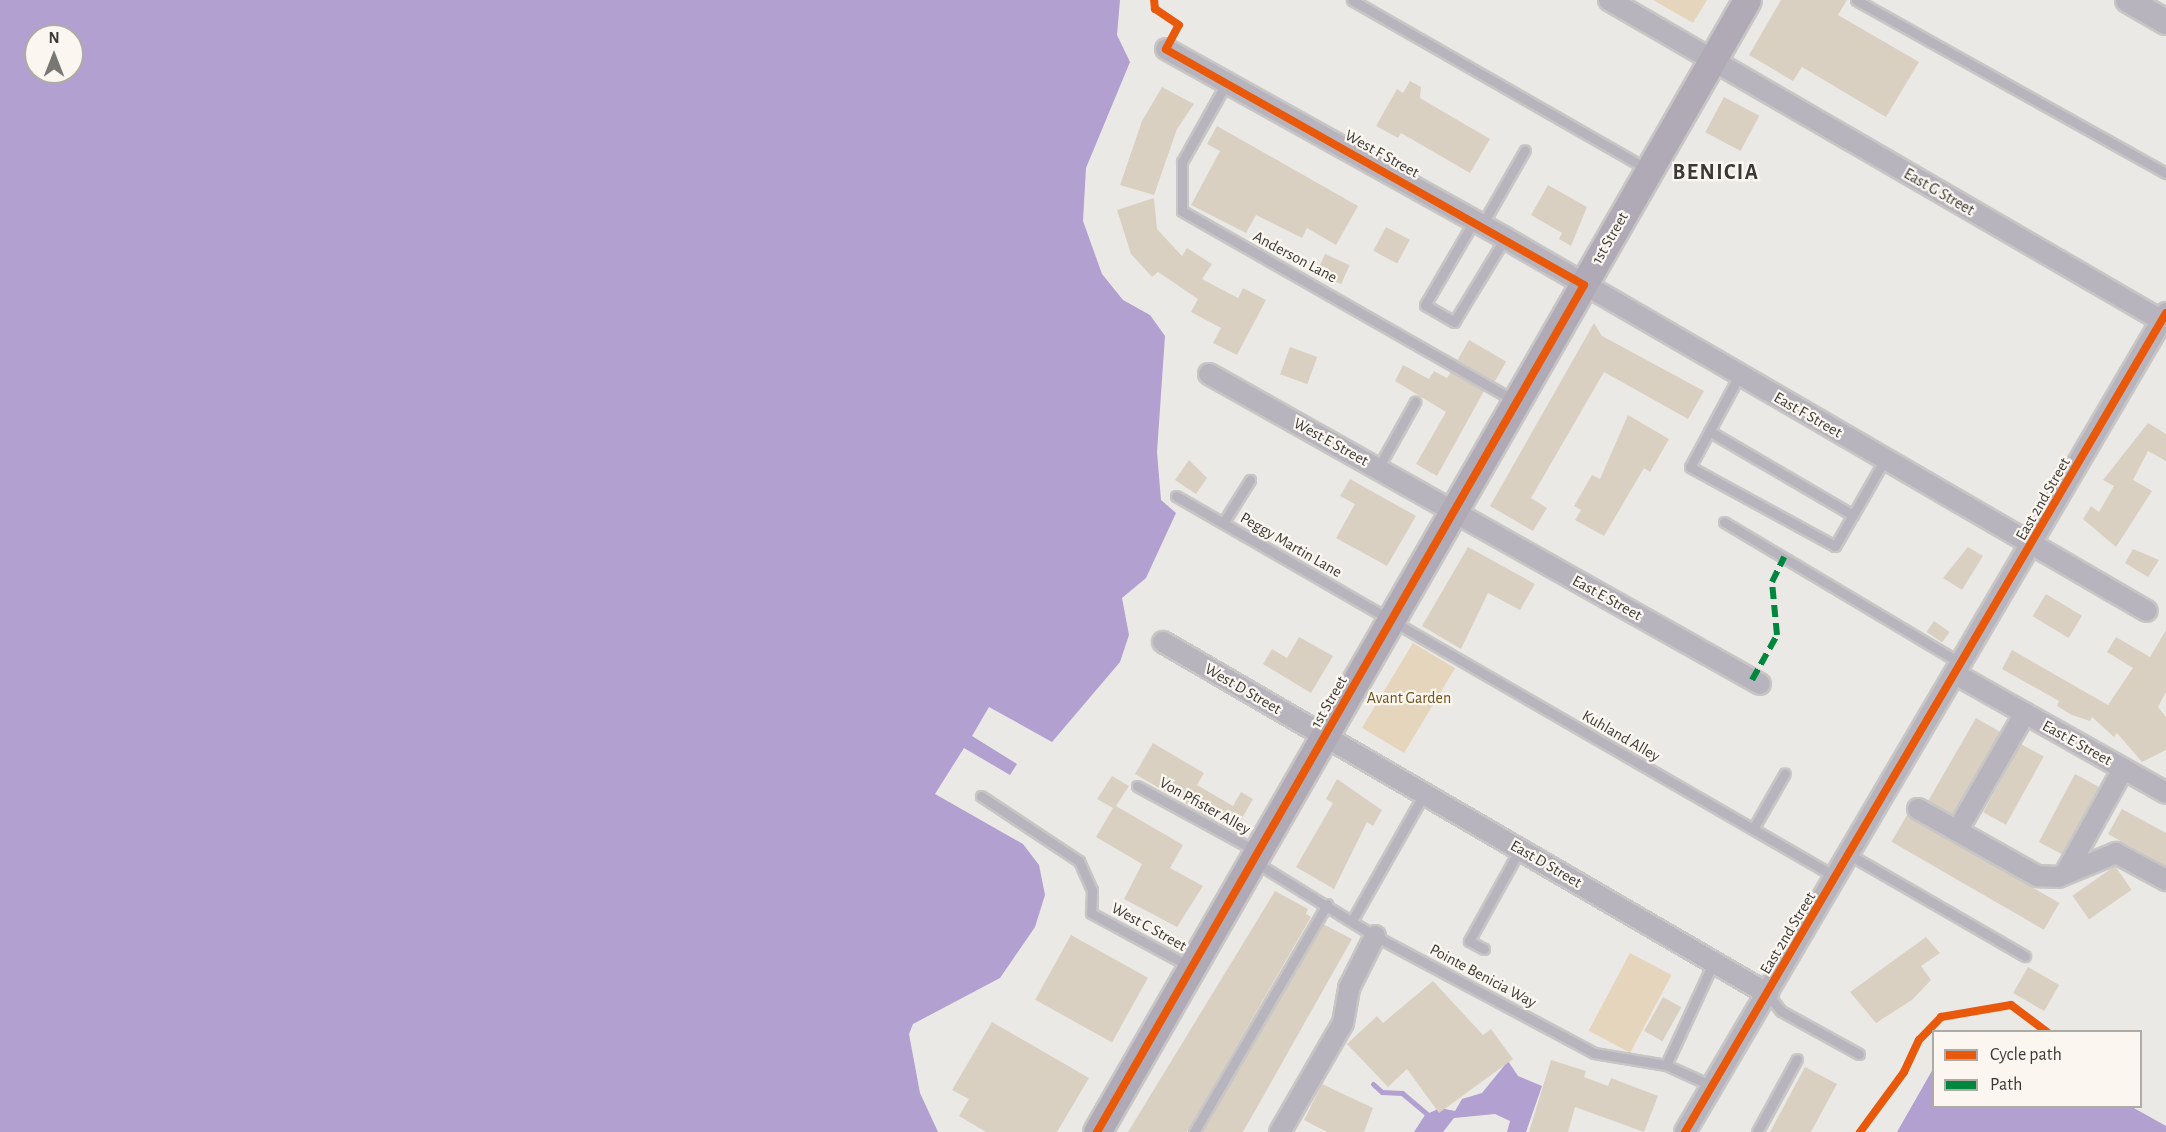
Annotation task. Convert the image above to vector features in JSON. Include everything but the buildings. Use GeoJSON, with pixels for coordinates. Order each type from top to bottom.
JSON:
{"type":"FeatureCollection","features":[{"type":"Feature","properties":{"kind":"main road","name":"1st Street"},"geometry":{"type":"LineString","coordinates":[[1097,1132],[1747,0]]}},
{"type":"Feature","properties":{"kind":"street","name":"East G Street"},"geometry":{"type":"LineString","coordinates":[[1609,0],[2164,319]]}},
{"type":"Feature","properties":{"kind":"street"},"geometry":{"type":"LineString","coordinates":[[2128,0],[2166,22]]}},
{"type":"Feature","properties":{"kind":"street","name":"West F Street"},"geometry":{"type":"LineString","coordinates":[[1166,49],[1505,238],[1584,285]]}},
{"type":"Feature","properties":{"kind":"street","name":"East F Street"},"geometry":{"type":"LineString","coordinates":[[1584,285],[2147,611]]}},
{"type":"Feature","properties":{"kind":"street","name":"East 2nd Street"},"geometry":{"type":"LineString","coordinates":[[1685,1132],[1960,670],[2164,319]]}},
{"type":"Feature","properties":{"kind":"street","name":"West E Street"},"geometry":{"type":"LineString","coordinates":[[1209,374],[1454,511]]}},
{"type":"Feature","properties":{"kind":"street","name":"East E Street"},"geometry":{"type":"LineString","coordinates":[[1454,511],[1760,684]]}},
{"type":"Feature","properties":{"kind":"street","name":"West D Street"},"geometry":{"type":"LineString","coordinates":[[1163,642],[1324,737]]}},
{"type":"Feature","properties":{"kind":"street","name":"East E Street"},"geometry":{"type":"LineString","coordinates":[[1960,670],[2025,713],[2166,793]]}},
{"type":"Feature","properties":{"kind":"street"},"geometry":{"type":"LineString","coordinates":[[1957,831],[2025,713]]}},
{"type":"Feature","properties":{"kind":"street","name":"East D Street"},"geometry":{"type":"LineString","coordinates":[[1324,737],[1768,994]]}},
{"type":"Feature","properties":{"kind":"street"},"geometry":{"type":"LineString","coordinates":[[2066,872],[2123,769]]}},
{"type":"Feature","properties":{"kind":"street"},"geometry":{"type":"LineString","coordinates":[[1918,809],[2037,876],[2066,872],[2116,853]]}},
{"type":"Feature","properties":{"kind":"street"},"geometry":{"type":"LineString","coordinates":[[2087,834],[2116,853],[2166,880]]}},
{"type":"Feature","properties":{"kind":"street"},"geometry":{"type":"LineString","coordinates":[[1280,1132],[1343,1023],[1349,988],[1375,936]]}},
{"type":"Feature","properties":{"kind":"lane"},"geometry":{"type":"LineString","coordinates":[[1352,0],[1649,171]]}},
{"type":"Feature","properties":{"kind":"lane"},"geometry":{"type":"LineString","coordinates":[[1856,0],[2166,173]]}},
{"type":"Feature","properties":{"kind":"lane","name":"Anderson Lane"},"geometry":{"type":"LineString","coordinates":[[1227,82],[1182,162],[1182,211],[1517,402]]}},
{"type":"Feature","properties":{"kind":"lane"},"geometry":{"type":"LineString","coordinates":[[1505,238],[1454,322],[1425,305],[1525,150]]}},
{"type":"Feature","properties":{"kind":"lane"},"geometry":{"type":"LineString","coordinates":[[1739,376],[1690,467],[1834,546],[1885,459]]}},
{"type":"Feature","properties":{"kind":"lane"},"geometry":{"type":"LineString","coordinates":[[1378,468],[1415,402]]}},
{"type":"Feature","properties":{"kind":"lane"},"geometry":{"type":"LineString","coordinates":[[1709,431],[1852,515]]}},
{"type":"Feature","properties":{"kind":"lane"},"geometry":{"type":"LineString","coordinates":[[1223,523],[1250,480]]}},
{"type":"Feature","properties":{"kind":"lane","name":"Peggy Martin Lane"},"geometry":{"type":"LineString","coordinates":[[1176,495],[1391,620]]}},
{"type":"Feature","properties":{"kind":"lane"},"geometry":{"type":"LineString","coordinates":[[1724,522],[1960,670]]}},
{"type":"Feature","properties":{"kind":"lane","name":"Kuhland Alley"},"geometry":{"type":"LineString","coordinates":[[1391,620],[1837,878]]}},
{"type":"Feature","properties":{"kind":"lane"},"geometry":{"type":"LineString","coordinates":[[1753,829],[1785,773]]}},
{"type":"Feature","properties":{"kind":"lane","name":"Von Pfister Alley"},"geometry":{"type":"LineString","coordinates":[[1137,786],[1256,856]]}},
{"type":"Feature","properties":{"kind":"lane"},"geometry":{"type":"LineString","coordinates":[[1353,919],[1424,794]]}},
{"type":"Feature","properties":{"kind":"lane","name":"West C Street"},"geometry":{"type":"LineString","coordinates":[[981,796],[1079,861],[1092,890],[1092,913],[1191,968]]}},
{"type":"Feature","properties":{"kind":"lane"},"geometry":{"type":"LineString","coordinates":[[1484,950],[1469,941],[1520,849]]}},
{"type":"Feature","properties":{"kind":"lane"},"geometry":{"type":"LineString","coordinates":[[1850,855],[2025,956]]}},
{"type":"Feature","properties":{"kind":"lane","name":"Pointe Benicia Way"},"geometry":{"type":"LineString","coordinates":[[1256,856],[1353,919],[1375,936],[1594,1053],[1666,1065],[1712,1086]]}},
{"type":"Feature","properties":{"kind":"lane"},"geometry":{"type":"LineString","coordinates":[[1194,1132],[1327,903]]}},
{"type":"Feature","properties":{"kind":"lane"},"geometry":{"type":"LineString","coordinates":[[1666,1065],[1714,961]]}},
{"type":"Feature","properties":{"kind":"lane"},"geometry":{"type":"LineString","coordinates":[[1768,994],[1781,1011],[1859,1054]]}},
{"type":"Feature","properties":{"kind":"lane"},"geometry":{"type":"LineString","coordinates":[[1757,1132],[1797,1059]]}},
{"type":"Feature","properties":{"kind":"green space"},"geometry":{"type":"Polygon","coordinates":[[[1653,0],[1707,0],[1693,23],[1653,0]]]}},
{"type":"Feature","properties":{"kind":"green space","name":"Avant Garden"},"geometry":{"type":"Polygon","coordinates":[[[1413,643],[1455,668],[1404,753],[1362,728],[1413,643]]]}},
{"type":"Feature","properties":{"kind":"green space"},"geometry":{"type":"Polygon","coordinates":[[[1630,953],[1671,975],[1630,1053],[1589,1031],[1630,953]]]}},
{"type":"Feature","properties":{"kind":"shaded area"},"geometry":{"type":"Polygon","coordinates":[[[0,0],[1120,0],[1117,35],[1130,62],[1086,168],[1083,221],[1102,274],[1123,300],[1150,315],[1165,336],[1157,452],[1161,500],[1176,513],[1146,578],[1122,598],[1129,635],[1120,662],[1052,742],[989,707],[972,736],[1017,764],[1010,775],[964,748],[935,794],[1023,844],[1039,865],[1045,895],[1035,927],[1000,978],[913,1024],[909,1034],[920,1093],[938,1132],[0,1132],[0,0]]]}},
{"type":"Feature","properties":{"kind":"shaded area"},"geometry":{"type":"Polygon","coordinates":[[[1508,1061],[1518,1076],[1542,1086],[1526,1132],[1507,1132],[1510,1121],[1495,1114],[1454,1118],[1443,1132],[1414,1132],[1425,1115],[1440,1108],[1455,1111],[1462,1099],[1482,1093],[1508,1061]]]}},
{"type":"Feature","properties":{"kind":"shaded area"},"geometry":{"type":"Polygon","coordinates":[[[1932,1071],[1932,1108],[2134,1108],[2166,1126],[2166,1132],[1897,1132],[1932,1071]]]}},
{"type":"Feature","properties":{"kind":"waterway"},"geometry":{"type":"LineString","coordinates":[[1373,1084],[1382,1092],[1402,1093],[1428,1115]]}},
{"type":"Feature","properties":{"kind":"marked path"},"geometry":{"type":"LineString","coordinates":[[1752,680],[1777,635],[1772,582],[1784,557]]}},
{"type":"Feature","properties":{"kind":"cycle path"},"geometry":{"type":"LineString","coordinates":[[1097,1132],[1584,285],[1166,49],[1179,25],[1155,9],[1154,0]]}},
{"type":"Feature","properties":{"kind":"cycle path"},"geometry":{"type":"LineString","coordinates":[[1685,1132],[2166,313]]}},
{"type":"Feature","properties":{"kind":"cycle path"},"geometry":{"type":"LineString","coordinates":[[1860,1132],[1904,1072],[1919,1040],[1941,1017],[2011,1005],[2044,1030]]}},
{"type":"Feature","properties":{"kind":"district","name":"BENICIA"},"geometry":{"type":"Point","coordinates":[1716,173]}}]}
